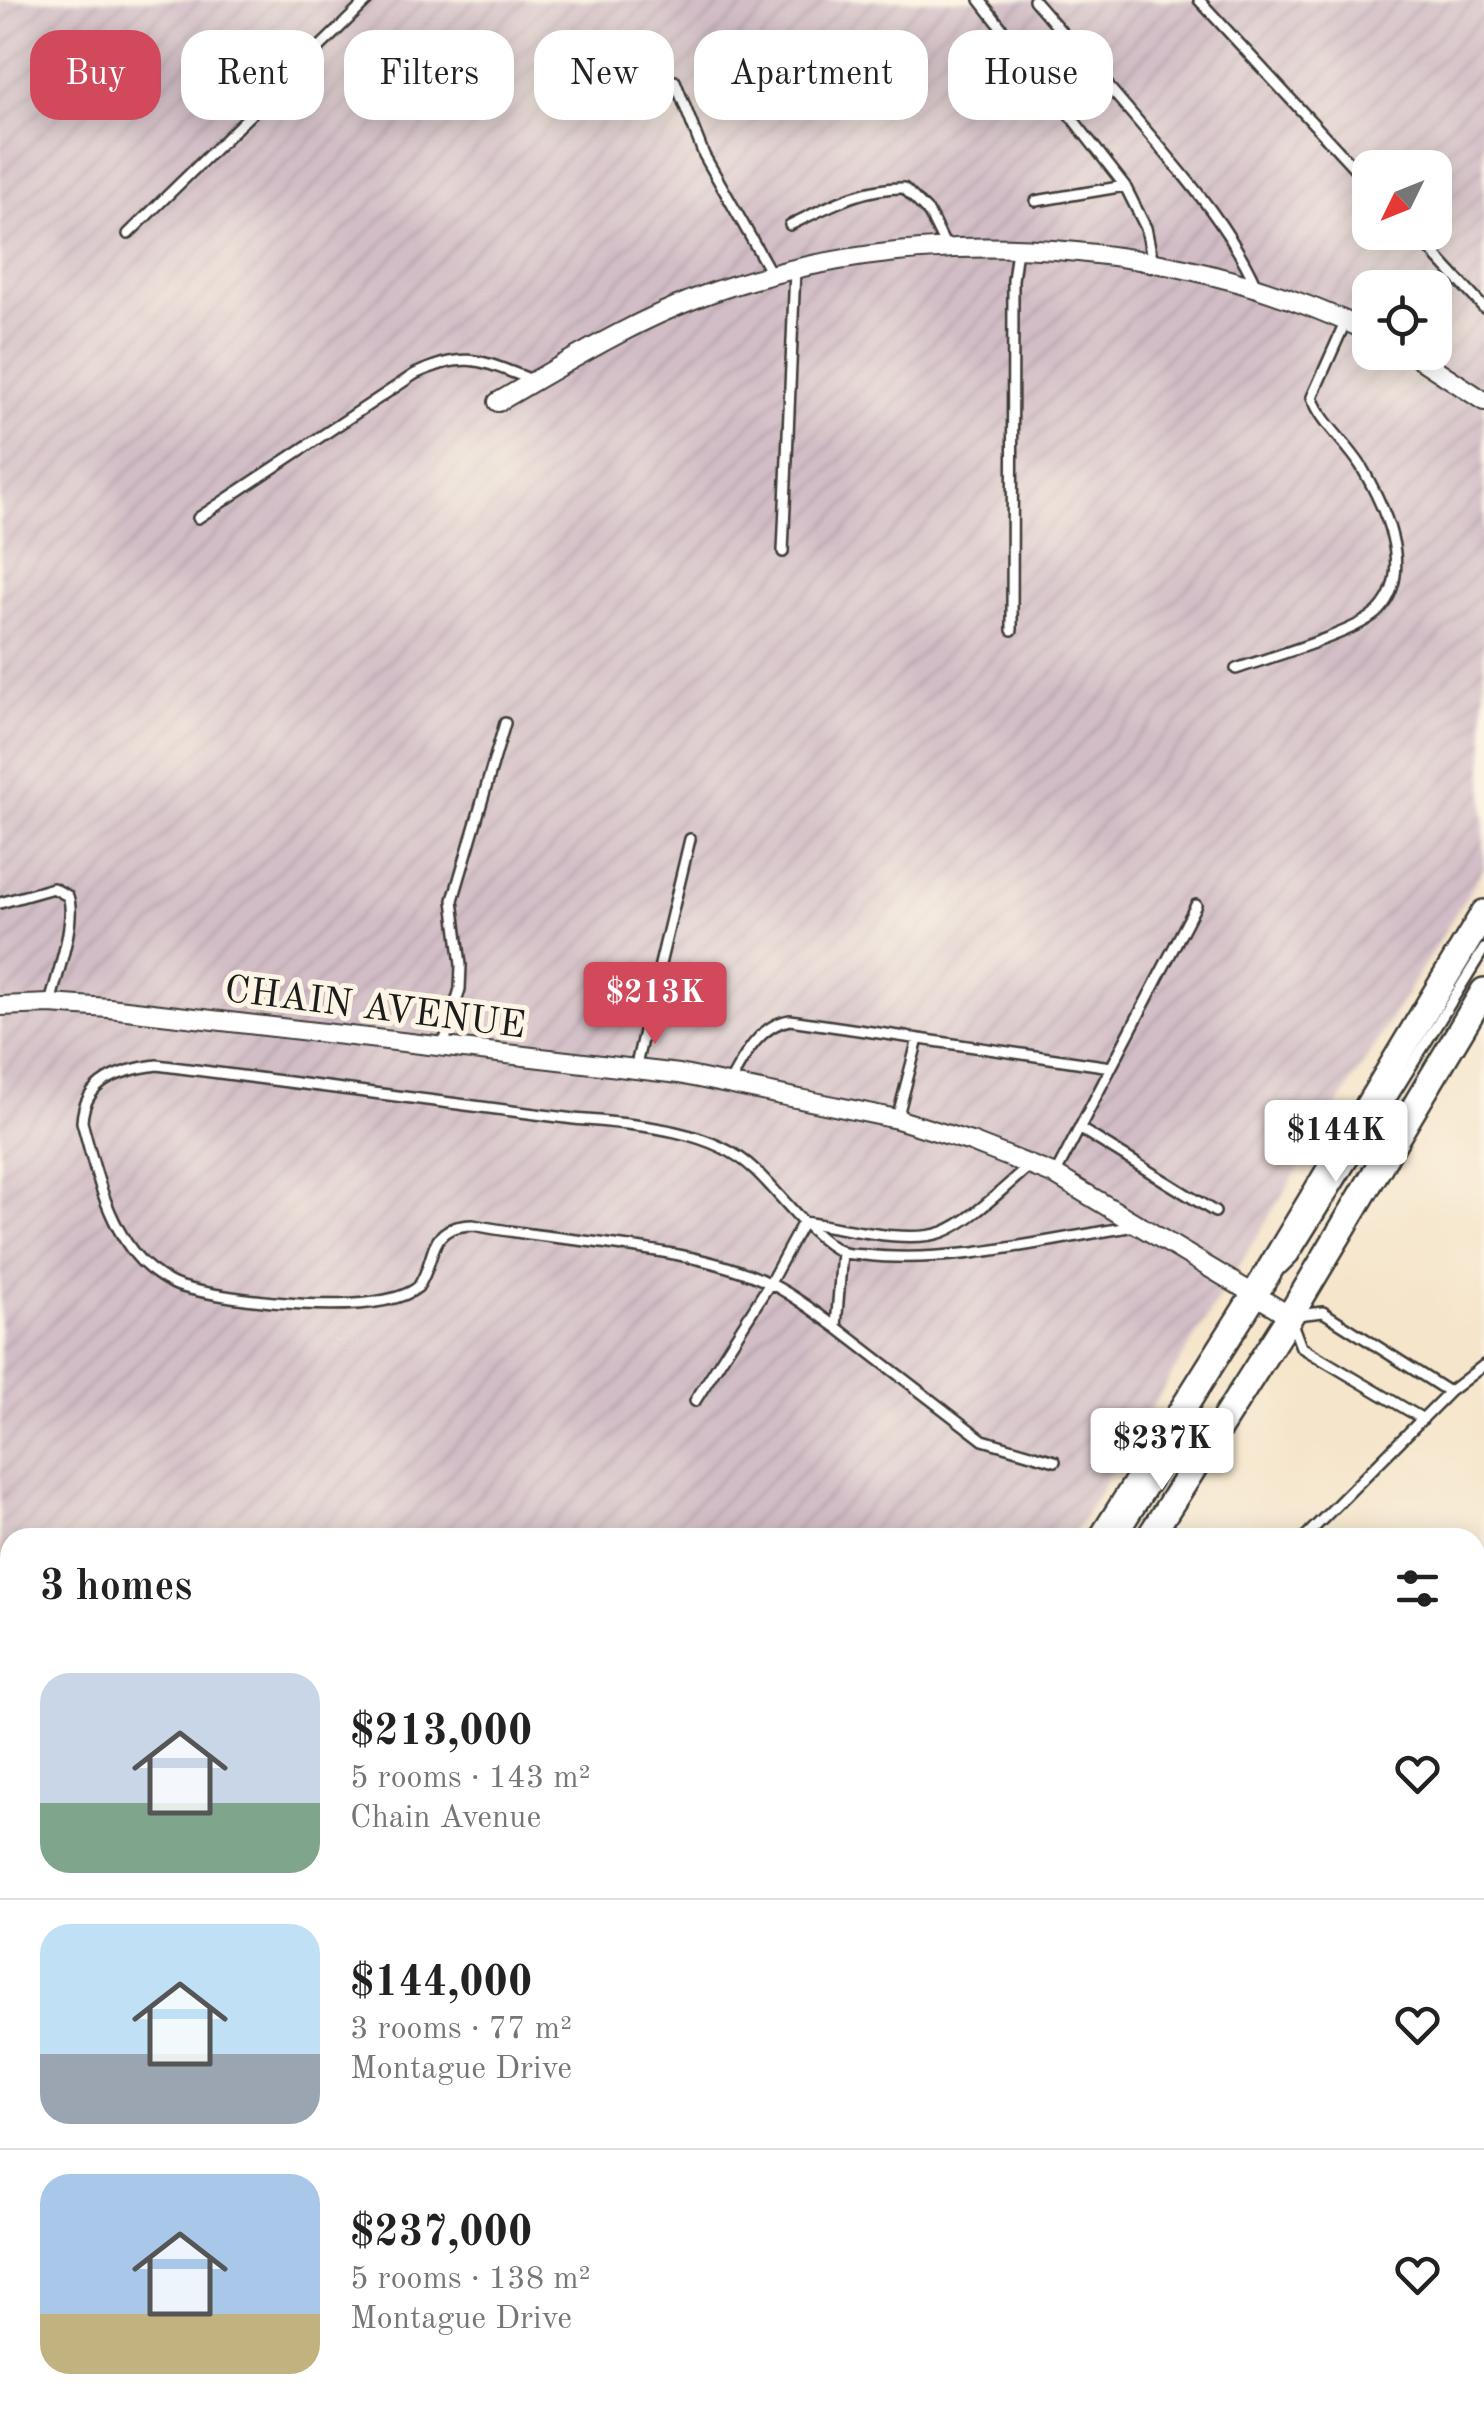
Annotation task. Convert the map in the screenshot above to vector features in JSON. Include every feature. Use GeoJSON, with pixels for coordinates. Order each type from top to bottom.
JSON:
{"type":"FeatureCollection","features":[{"type":"Feature","properties":{"kind":"main road"},"geometry":{"type":"LineString","coordinates":[[1108,1528],[1255,1294],[1484,913]]}},
{"type":"Feature","properties":{"kind":"main road"},"geometry":{"type":"LineString","coordinates":[[1156,1528],[1290,1316],[1484,991]]}},
{"type":"Feature","properties":{"kind":"street"},"geometry":{"type":"LineString","coordinates":[[498,402],[617,333],[726,288],[794,269],[918,248],[1017,248],[1154,264],[1256,286],[1352,323]]}},
{"type":"Feature","properties":{"kind":"street"},"geometry":{"type":"LineString","coordinates":[[1437,370],[1484,401]]}},
{"type":"Feature","properties":{"kind":"street","name":"CHAIN AVENUE"},"geometry":{"type":"LineString","coordinates":[[0,1006],[109,1008],[635,1069],[728,1084],[897,1120],[1055,1174],[1290,1316]]}},
{"type":"Feature","properties":{"kind":"lane"},"geometry":{"type":"LineString","coordinates":[[128,234],[368,0]]}},
{"type":"Feature","properties":{"kind":"lane"},"geometry":{"type":"LineString","coordinates":[[980,0],[1004,30]]}},
{"type":"Feature","properties":{"kind":"lane"},"geometry":{"type":"LineString","coordinates":[[1034,0],[1060,30]]}},
{"type":"Feature","properties":{"kind":"lane"},"geometry":{"type":"LineString","coordinates":[[1199,0],[1352,166]]}},
{"type":"Feature","properties":{"kind":"lane"},"geometry":{"type":"LineString","coordinates":[[675,81],[704,155],[772,275]]}},
{"type":"Feature","properties":{"kind":"lane"},"geometry":{"type":"LineString","coordinates":[[1113,91],[1224,227],[1244,257],[1256,286]]}},
{"type":"Feature","properties":{"kind":"lane"},"geometry":{"type":"LineString","coordinates":[[1075,120],[1125,186],[1146,228],[1154,264]]}},
{"type":"Feature","properties":{"kind":"lane"},"geometry":{"type":"LineString","coordinates":[[1036,202],[1125,186]]}},
{"type":"Feature","properties":{"kind":"lane"},"geometry":{"type":"LineString","coordinates":[[790,226],[849,196],[872,189],[904,188],[929,213],[946,247]]}},
{"type":"Feature","properties":{"kind":"lane"},"geometry":{"type":"LineString","coordinates":[[1012,630],[1013,280],[1017,248]]}},
{"type":"Feature","properties":{"kind":"lane"},"geometry":{"type":"LineString","coordinates":[[1431,250],[1484,308]]}},
{"type":"Feature","properties":{"kind":"lane"},"geometry":{"type":"LineString","coordinates":[[783,552],[794,269]]}},
{"type":"Feature","properties":{"kind":"lane"},"geometry":{"type":"LineString","coordinates":[[1236,669],[1360,623],[1380,610],[1392,586],[1396,546],[1382,503],[1350,449],[1318,412],[1312,397],[1346,320]]}},
{"type":"Feature","properties":{"kind":"lane"},"geometry":{"type":"LineString","coordinates":[[198,518],[400,384],[440,362],[458,358],[478,360],[536,381]]}},
{"type":"Feature","properties":{"kind":"lane"},"geometry":{"type":"LineString","coordinates":[[443,1047],[460,989],[453,900],[505,723]]}},
{"type":"Feature","properties":{"kind":"lane"},"geometry":{"type":"LineString","coordinates":[[635,1069],[690,838]]}},
{"type":"Feature","properties":{"kind":"lane"},"geometry":{"type":"LineString","coordinates":[[0,904],[53,888],[68,896],[68,927],[50,1004]]}},
{"type":"Feature","properties":{"kind":"lane"},"geometry":{"type":"LineString","coordinates":[[1055,1174],[1196,904]]}},
{"type":"Feature","properties":{"kind":"lane"},"geometry":{"type":"LineString","coordinates":[[1255,1294],[1293,1257],[1484,949]]}},
{"type":"Feature","properties":{"kind":"lane"},"geometry":{"type":"LineString","coordinates":[[728,1084],[745,1056],[775,1022],[790,1020],[1111,1067]]}},
{"type":"Feature","properties":{"kind":"lane"},"geometry":{"type":"LineString","coordinates":[[897,1120],[918,1039]]}},
{"type":"Feature","properties":{"kind":"lane"},"geometry":{"type":"LineString","coordinates":[[1054,1461],[983,1440],[836,1327],[770,1284],[704,1262],[473,1224],[443,1233],[433,1247],[418,1287],[402,1298],[370,1305],[294,1303],[176,1285],[144,1264],[118,1234],[82,1122],[82,1105],[94,1089],[126,1070],[157,1065],[574,1120],[635,1124],[686,1135],[752,1166],[804,1222],[842,1252],[926,1257],[1141,1225]]}},
{"type":"Feature","properties":{"kind":"lane"},"geometry":{"type":"LineString","coordinates":[[1078,1128],[1215,1212]]}},
{"type":"Feature","properties":{"kind":"lane"},"geometry":{"type":"LineString","coordinates":[[804,1222],[896,1235],[938,1234],[1031,1165]]}},
{"type":"Feature","properties":{"kind":"lane"},"geometry":{"type":"LineString","coordinates":[[695,1401],[770,1284],[804,1222]]}},
{"type":"Feature","properties":{"kind":"lane"},"geometry":{"type":"LineString","coordinates":[[836,1327],[842,1252]]}},
{"type":"Feature","properties":{"kind":"lane"},"geometry":{"type":"LineString","coordinates":[[1423,1419],[1301,1347],[1290,1316],[1324,1312],[1449,1392]]}},
{"type":"Feature","properties":{"kind":"lane"},"geometry":{"type":"LineString","coordinates":[[1323,1528],[1449,1392],[1484,1365]]}},
{"type":"Feature","properties":{"kind":"lane"},"geometry":{"type":"LineString","coordinates":[[1127,1528],[1181,1442],[1176,1420]]}},
{"type":"Feature","properties":{"kind":"shaded area"},"geometry":{"type":"Polygon","coordinates":[[[0,0],[1484,0],[1484,867],[1078,1528],[0,1528],[0,0]]]}}]}
